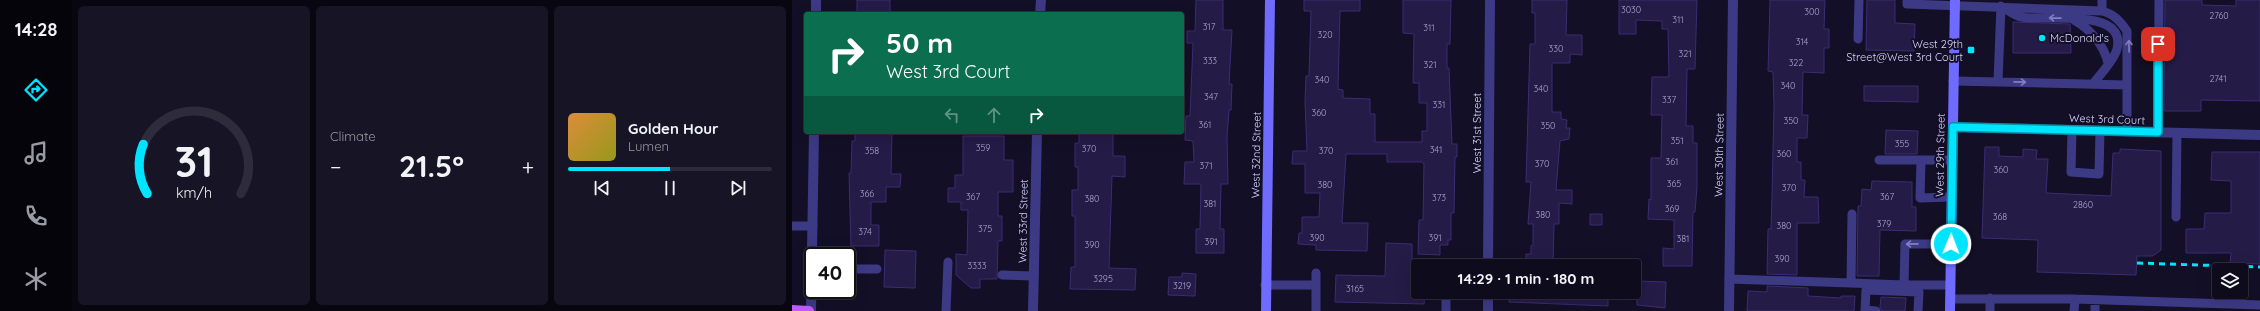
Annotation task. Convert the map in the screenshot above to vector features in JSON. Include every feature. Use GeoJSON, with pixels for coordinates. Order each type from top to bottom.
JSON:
{"type":"FeatureCollection","features":[{"type":"Feature","properties":{"kind":"main road"},"geometry":{"type":"LineString","coordinates":[[792,310],[810,311]]}},
{"type":"Feature","properties":{"kind":"street"},"geometry":{"type":"LineString","coordinates":[[816,0],[816,12]]}},
{"type":"Feature","properties":{"kind":"street"},"geometry":{"type":"LineString","coordinates":[[1040,0],[1040,12]]}},
{"type":"Feature","properties":{"kind":"street","name":"West 32nd Street"},"geometry":{"type":"LineString","coordinates":[[1266,311],[1270,0]]}},
{"type":"Feature","properties":{"kind":"street","name":"West 31st Street"},"geometry":{"type":"LineString","coordinates":[[1488,259],[1490,0]]}},
{"type":"Feature","properties":{"kind":"street","name":"West 30th Street"},"geometry":{"type":"LineString","coordinates":[[1729,311],[1734,0]]}},
{"type":"Feature","properties":{"kind":"street","name":"West 29th Street"},"geometry":{"type":"LineString","coordinates":[[1950,311],[1955,2]]}},
{"type":"Feature","properties":{"kind":"street","name":"West 3rd Court"},"geometry":{"type":"LineString","coordinates":[[1953,127],[2260,135]]}},
{"type":"Feature","properties":{"kind":"street"},"geometry":{"type":"LineString","coordinates":[[813,247],[814,134]]}},
{"type":"Feature","properties":{"kind":"street","name":"West 33rd Street"},"geometry":{"type":"LineString","coordinates":[[1033,311],[1037,134]]}},
{"type":"Feature","properties":{"kind":"street"},"geometry":{"type":"LineString","coordinates":[[810,311],[811,299]]}},
{"type":"Feature","properties":{"kind":"street"},"geometry":{"type":"LineString","coordinates":[[1488,299],[1488,311]]}},
{"type":"Feature","properties":{"kind":"lane"},"geometry":{"type":"LineString","coordinates":[[1858,39],[1859,0]]}},
{"type":"Feature","properties":{"kind":"lane"},"geometry":{"type":"LineString","coordinates":[[1907,0],[1906,4],[1955,2],[2102,11],[2120,20],[2127,31],[2129,51],[2126,132]]}},
{"type":"Feature","properties":{"kind":"lane"},"geometry":{"type":"LineString","coordinates":[[2102,0],[2102,11]]}},
{"type":"Feature","properties":{"kind":"lane"},"geometry":{"type":"LineString","coordinates":[[2158,132],[2159,0]]}},
{"type":"Feature","properties":{"kind":"lane"},"geometry":{"type":"LineString","coordinates":[[2001,6],[2021,17],[2094,20],[2112,31],[2118,41],[2117,50],[2093,84]]}},
{"type":"Feature","properties":{"kind":"lane"},"geometry":{"type":"LineString","coordinates":[[1998,82],[2001,6]]}},
{"type":"Feature","properties":{"kind":"lane"},"geometry":{"type":"LineString","coordinates":[[2072,19],[2085,26],[2105,52],[2108,63]]}},
{"type":"Feature","properties":{"kind":"lane"},"geometry":{"type":"LineString","coordinates":[[1954,81],[2127,84]]}},
{"type":"Feature","properties":{"kind":"lane"},"geometry":{"type":"LineString","coordinates":[[2072,130],[2070,172],[2099,174],[2100,131]]}},
{"type":"Feature","properties":{"kind":"lane"},"geometry":{"type":"LineString","coordinates":[[2176,217],[2177,133]]}},
{"type":"Feature","properties":{"kind":"lane"},"geometry":{"type":"LineString","coordinates":[[1879,160],[1952,160]]}},
{"type":"Feature","properties":{"kind":"lane"},"geometry":{"type":"LineString","coordinates":[[1921,160],[1920,198],[1952,197]]}},
{"type":"Feature","properties":{"kind":"lane"},"geometry":{"type":"LineString","coordinates":[[1851,283],[1852,214]]}},
{"type":"Feature","properties":{"kind":"lane"},"geometry":{"type":"LineString","coordinates":[[792,226],[813,226]]}},
{"type":"Feature","properties":{"kind":"lane"},"geometry":{"type":"LineString","coordinates":[[1904,285],[1905,244],[1951,244]]}},
{"type":"Feature","properties":{"kind":"lane"},"geometry":{"type":"LineString","coordinates":[[946,311],[948,262]]}},
{"type":"Feature","properties":{"kind":"lane"},"geometry":{"type":"LineString","coordinates":[[856,269],[877,269]]}},
{"type":"Feature","properties":{"kind":"lane"},"geometry":{"type":"LineString","coordinates":[[1316,273],[1316,311]]}},
{"type":"Feature","properties":{"kind":"lane"},"geometry":{"type":"LineString","coordinates":[[1002,275],[1034,276]]}},
{"type":"Feature","properties":{"kind":"lane"},"geometry":{"type":"LineString","coordinates":[[1730,279],[1904,285],[1950,285]]}},
{"type":"Feature","properties":{"kind":"lane"},"geometry":{"type":"LineString","coordinates":[[1266,285],[1316,285]]}},
{"type":"Feature","properties":{"kind":"lane"},"geometry":{"type":"LineString","coordinates":[[1876,311],[1865,311],[1866,290],[1919,292],[1918,311]]}},
{"type":"Feature","properties":{"kind":"lane"},"geometry":{"type":"LineString","coordinates":[[1990,298],[1990,311]]}},
{"type":"Feature","properties":{"kind":"lane"},"geometry":{"type":"LineString","coordinates":[[1446,299],[1446,311]]}},
{"type":"Feature","properties":{"kind":"lane"},"geometry":{"type":"LineString","coordinates":[[1950,299],[2075,299],[2260,305]]}},
{"type":"Feature","properties":{"kind":"lane"},"geometry":{"type":"LineString","coordinates":[[2074,311],[2075,299]]}},
{"type":"Feature","properties":{"kind":"lane"},"geometry":{"type":"LineString","coordinates":[[2095,300],[2095,311]]}},
{"type":"Feature","properties":{"kind":"building"},"geometry":{"type":"Polygon","coordinates":[[[857,0],[890,0],[890,12],[857,12],[857,0]]]}},
{"type":"Feature","properties":{"kind":"building"},"geometry":{"type":"Polygon","coordinates":[[[1196,0],[1223,0],[1223,30],[1232,30],[1229,84],[1232,84],[1231,110],[1229,110],[1227,137],[1228,184],[1221,184],[1220,229],[1224,229],[1224,253],[1196,253],[1196,229],[1200,229],[1201,184],[1184,184],[1185,162],[1194,162],[1193,141],[1185,140],[1186,116],[1190,116],[1193,43],[1187,43],[1187,31],[1195,31],[1196,0]]]}},
{"type":"Feature","properties":{"kind":"building"},"geometry":{"type":"Polygon","coordinates":[[[1304,0],[1360,0],[1360,11],[1340,11],[1338,89],[1343,90],[1343,98],[1370,99],[1370,114],[1375,114],[1375,142],[1422,142],[1422,131],[1427,131],[1427,103],[1419,103],[1419,83],[1413,83],[1414,34],[1403,33],[1403,0],[1451,0],[1450,44],[1447,44],[1447,68],[1449,68],[1452,144],[1457,144],[1457,157],[1455,157],[1454,213],[1451,213],[1451,240],[1448,240],[1448,245],[1440,245],[1440,255],[1418,254],[1419,220],[1423,220],[1424,164],[1422,162],[1387,162],[1387,154],[1346,154],[1342,223],[1368,223],[1367,251],[1316,250],[1316,245],[1298,244],[1299,233],[1302,233],[1302,217],[1319,217],[1320,193],[1305,193],[1305,164],[1292,164],[1293,151],[1307,151],[1305,102],[1306,76],[1309,76],[1311,11],[1304,11],[1304,0]]]}},
{"type":"Feature","properties":{"kind":"building"},"geometry":{"type":"Polygon","coordinates":[[[1532,0],[1567,0],[1566,35],[1582,35],[1582,55],[1570,54],[1570,63],[1552,63],[1552,112],[1561,112],[1561,119],[1567,120],[1566,128],[1570,128],[1569,139],[1560,141],[1556,190],[1572,190],[1572,204],[1559,203],[1559,224],[1554,224],[1553,259],[1526,259],[1526,254],[1531,254],[1531,246],[1533,245],[1533,224],[1528,224],[1531,182],[1526,182],[1530,44],[1535,44],[1535,13],[1532,13],[1532,0]]]}},
{"type":"Feature","properties":{"kind":"building"},"geometry":{"type":"Polygon","coordinates":[[[1619,0],[1697,0],[1695,69],[1687,69],[1686,126],[1693,126],[1693,143],[1697,143],[1697,187],[1695,212],[1693,212],[1692,266],[1663,266],[1663,248],[1674,249],[1674,220],[1648,219],[1649,199],[1651,200],[1651,158],[1661,158],[1662,115],[1651,115],[1652,77],[1669,77],[1668,29],[1662,29],[1662,21],[1636,20],[1636,34],[1619,34],[1619,0]]]}},
{"type":"Feature","properties":{"kind":"building"},"geometry":{"type":"Polygon","coordinates":[[[1770,0],[1825,0],[1824,29],[1829,29],[1829,48],[1824,48],[1824,73],[1803,72],[1802,115],[1808,115],[1807,138],[1797,138],[1797,162],[1801,162],[1801,180],[1805,180],[1804,197],[1818,197],[1819,223],[1797,223],[1797,275],[1767,274],[1768,229],[1771,229],[1774,105],[1773,72],[1768,71],[1770,0]]]}},
{"type":"Feature","properties":{"kind":"building"},"geometry":{"type":"Polygon","coordinates":[[[1867,0],[1895,0],[1895,23],[1915,24],[1914,51],[1866,50],[1867,0]]]}},
{"type":"Feature","properties":{"kind":"building"},"geometry":{"type":"Polygon","coordinates":[[[2165,0],[2202,0],[2202,5],[2236,6],[2236,0],[2260,0],[2260,101],[2201,100],[2201,111],[2164,111],[2165,0]]]}},
{"type":"Feature","properties":{"kind":"building","name":"McDonald's"},"geometry":{"type":"Polygon","coordinates":[[[2013,22],[2070,24],[2071,53],[2013,53],[2013,22]]]}},
{"type":"Feature","properties":{"kind":"building"},"geometry":{"type":"Polygon","coordinates":[[[1864,86],[1918,86],[1918,102],[1864,101],[1864,86]]]}},
{"type":"Feature","properties":{"kind":"building"},"geometry":{"type":"Polygon","coordinates":[[[1886,130],[1918,131],[1917,154],[1885,154],[1886,130]]]}},
{"type":"Feature","properties":{"kind":"building"},"geometry":{"type":"Polygon","coordinates":[[[855,134],[892,134],[891,174],[901,174],[900,187],[886,187],[886,202],[871,202],[871,225],[879,225],[879,246],[851,246],[849,173],[851,173],[852,141],[855,141],[855,134]]]}},
{"type":"Feature","properties":{"kind":"building"},"geometry":{"type":"Polygon","coordinates":[[[1079,134],[1113,134],[1113,156],[1125,156],[1125,177],[1112,176],[1109,268],[1136,269],[1135,290],[1070,289],[1071,267],[1075,267],[1075,216],[1072,216],[1072,190],[1078,190],[1078,167],[1075,167],[1075,143],[1079,143],[1079,134]]]}},
{"type":"Feature","properties":{"kind":"building"},"geometry":{"type":"Polygon","coordinates":[[[963,136],[1004,136],[1004,160],[1013,160],[1013,192],[998,192],[998,216],[1002,216],[1002,241],[998,241],[997,279],[980,279],[980,288],[971,288],[956,275],[956,254],[967,255],[968,210],[961,210],[961,202],[948,202],[948,188],[955,188],[955,175],[963,175],[963,136]]]}},
{"type":"Feature","properties":{"kind":"building"},"geometry":{"type":"Polygon","coordinates":[[[1985,147],[1999,147],[1999,156],[2023,157],[2023,149],[2037,150],[2036,159],[2048,159],[2046,193],[2111,196],[2113,153],[2120,153],[2120,149],[2161,151],[2161,250],[2153,256],[2137,256],[2136,275],[2037,272],[2038,240],[1982,238],[1985,147]]]}},
{"type":"Feature","properties":{"kind":"building"},"geometry":{"type":"Polygon","coordinates":[[[2212,152],[2260,152],[2260,264],[2230,263],[2231,253],[2186,253],[2186,229],[2204,229],[2205,213],[2231,213],[2231,181],[2211,180],[2212,152]]]}},
{"type":"Feature","properties":{"kind":"building"},"geometry":{"type":"Polygon","coordinates":[[[1872,181],[1912,182],[1912,207],[1916,207],[1916,231],[1880,230],[1879,276],[1857,276],[1858,206],[1861,206],[1862,189],[1871,190],[1872,181]]]}},
{"type":"Feature","properties":{"kind":"building"},"geometry":{"type":"Polygon","coordinates":[[[1590,214],[1602,214],[1602,225],[1590,225],[1590,214]]]}},
{"type":"Feature","properties":{"kind":"building"},"geometry":{"type":"Polygon","coordinates":[[[1386,243],[1412,244],[1411,299],[1424,299],[1424,304],[1335,302],[1336,275],[1385,276],[1386,243]]]}},
{"type":"Feature","properties":{"kind":"building"},"geometry":{"type":"Polygon","coordinates":[[[885,250],[916,251],[915,288],[884,287],[885,250]]]}},
{"type":"Feature","properties":{"kind":"building"},"geometry":{"type":"Polygon","coordinates":[[[1182,273],[1196,274],[1195,296],[1168,295],[1169,277],[1182,277],[1182,273]]]}},
{"type":"Feature","properties":{"kind":"building"},"geometry":{"type":"Polygon","coordinates":[[[1641,281],[1666,282],[1665,308],[1637,305],[1637,299],[1641,299],[1641,281]]]}},
{"type":"Feature","properties":{"kind":"building"},"geometry":{"type":"Polygon","coordinates":[[[1767,286],[1808,288],[1808,296],[1841,298],[1841,296],[1855,296],[1854,311],[1747,311],[1748,291],[1767,292],[1767,286]]]}},
{"type":"Feature","properties":{"kind":"building"},"geometry":{"type":"Polygon","coordinates":[[[1881,297],[1906,298],[1905,311],[1882,311],[1880,307],[1881,297]]]}},
{"type":"Feature","properties":{"kind":"building"},"geometry":{"type":"Polygon","coordinates":[[[1509,299],[1608,299],[1608,306],[1509,302],[1509,299]]]}},
{"type":"Feature","properties":{"kind":"railway"},"geometry":{"type":"LineString","coordinates":[[2137,263],[2260,267]]}},
{"type":"Feature","properties":{"kind":"place","name":"McDonald's"},"geometry":{"type":"Point","coordinates":[2042,38]}},
{"type":"Feature","properties":{"kind":"place","name":"West 29th Street@West 3rd Court"},"geometry":{"type":"Point","coordinates":[1971,50]}},
{"type":"Feature","properties":{"kind":"route"},"geometry":{"type":"LineString","coordinates":[[1951,244],[1953,127],[2158,132],[2158,44]]}}]}
